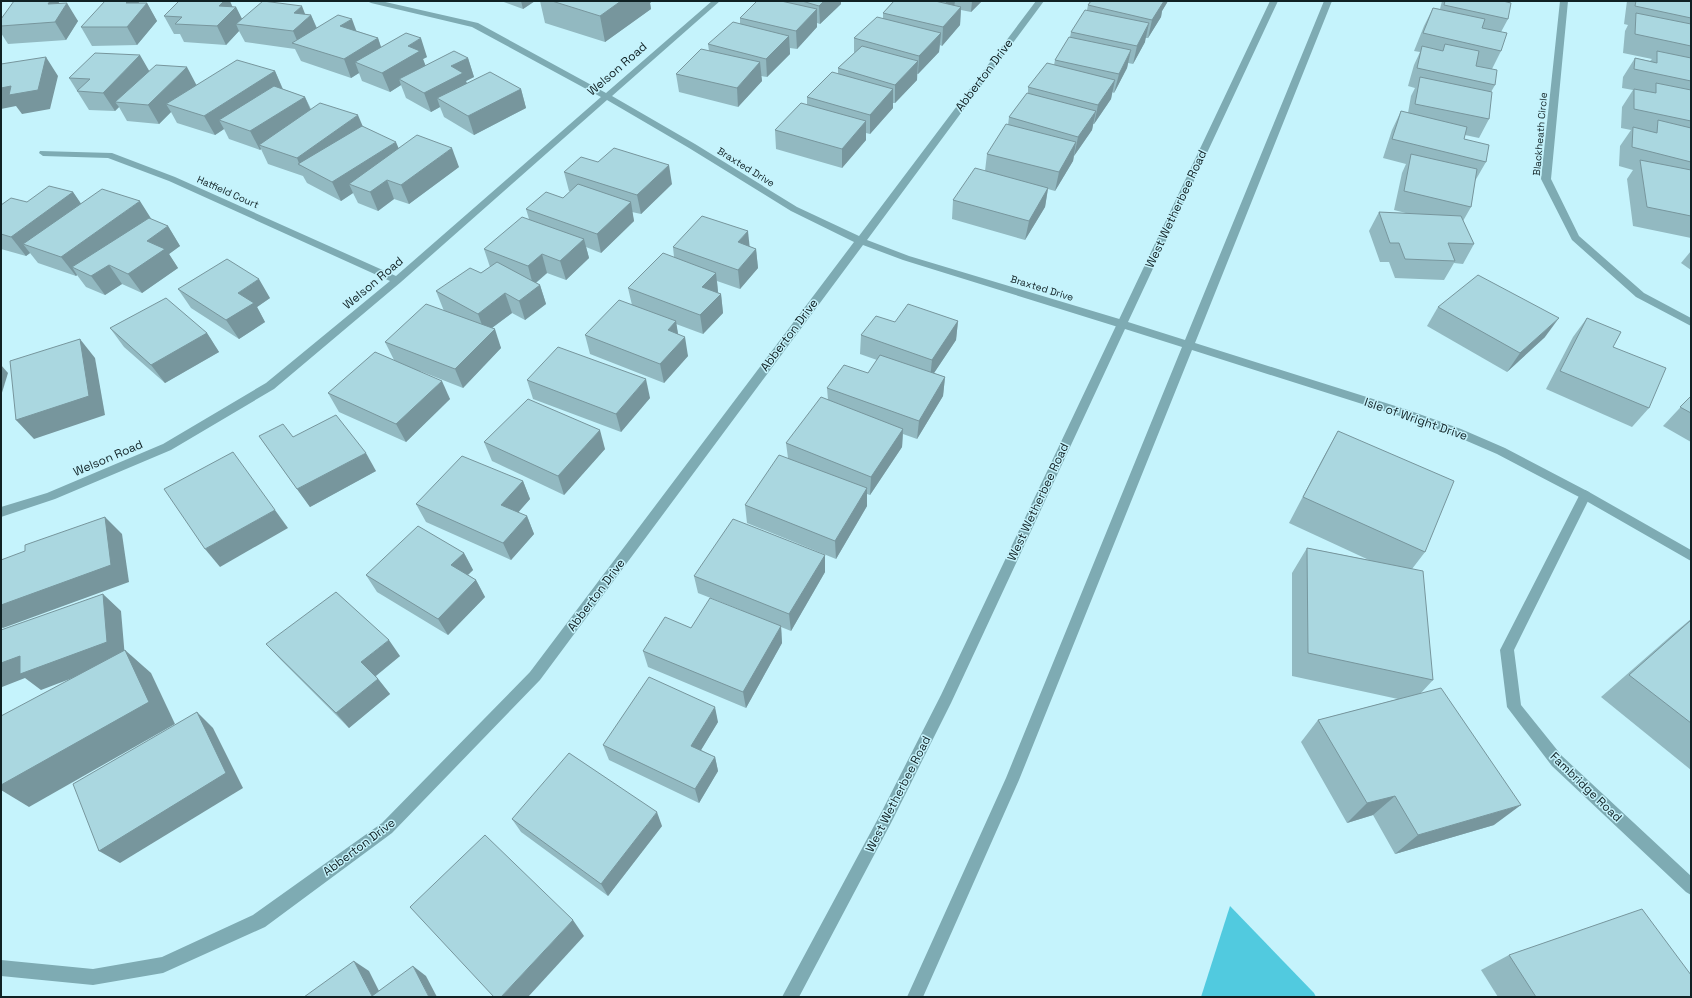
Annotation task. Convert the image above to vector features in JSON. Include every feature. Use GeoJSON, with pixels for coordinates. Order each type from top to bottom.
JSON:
{"type":"FeatureCollection","features":[{"type":"Feature","properties":{"kind":"street","name":"Braxted Drive"},"geometry":{"type":"LineString","coordinates":[[372,1],[475,25],[606,96],[692,146],[794,210],[860,241],[906,258],[1122,324]]}},
{"type":"Feature","properties":{"kind":"street","name":"Welson Road"},"geometry":{"type":"LineString","coordinates":[[1,512],[51,496],[167,447],[270,386],[397,280],[716,1]]}},
{"type":"Feature","properties":{"kind":"street","name":"Abberton Drive"},"geometry":{"type":"LineString","coordinates":[[1,968],[93,977],[163,965],[259,921],[387,828],[535,676],[1040,1]]}},
{"type":"Feature","properties":{"kind":"street","name":"West Wetherbee Road"},"geometry":{"type":"LineString","coordinates":[[790,997],[886,818],[946,699],[1274,1]]}},
{"type":"Feature","properties":{"kind":"street"},"geometry":{"type":"LineString","coordinates":[[915,997],[1012,780],[1328,1]]}},
{"type":"Feature","properties":{"kind":"street","name":"Blackheath Circle"},"geometry":{"type":"LineString","coordinates":[[1564,1],[1546,179],[1575,238],[1640,295],[1691,322]]}},
{"type":"Feature","properties":{"kind":"street","name":"Hatfield Court"},"geometry":{"type":"LineString","coordinates":[[43,153],[109,155],[172,179],[397,280]]}},
{"type":"Feature","properties":{"kind":"street","name":"Isle of Wright Drive"},"geometry":{"type":"LineString","coordinates":[[1122,324],[1404,413],[1457,432],[1501,451],[1585,495],[1691,556]]}},
{"type":"Feature","properties":{"kind":"street","name":"Fambridge Road"},"geometry":{"type":"LineString","coordinates":[[1585,495],[1508,650],[1514,708],[1557,761],[1691,887]]}},
{"type":"Feature","properties":{"kind":"water"},"geometry":{"type":"Polygon","coordinates":[[[1230,906],[1314,993],[1316,997],[1201,997],[1230,906]]]}},
{"type":"Feature","properties":{"kind":"building"},"geometry":{"type":"Polygon","coordinates":[[[14,1],[50,1],[48,4],[67,3],[55,22],[1,26],[1,19],[14,1]]]}},
{"type":"Feature","properties":{"kind":"building"},"geometry":{"type":"Polygon","coordinates":[[[105,1],[147,3],[127,27],[81,27],[105,1]]]}},
{"type":"Feature","properties":{"kind":"building"},"geometry":{"type":"Polygon","coordinates":[[[179,1],[224,1],[219,6],[236,7],[217,26],[175,24],[182,17],[164,16],[179,1]]]}},
{"type":"Feature","properties":{"kind":"building"},"geometry":{"type":"Polygon","coordinates":[[[263,1],[302,6],[294,13],[311,15],[293,31],[236,24],[263,1]]]}},
{"type":"Feature","properties":{"kind":"building"},"geometry":{"type":"Polygon","coordinates":[[[552,1],[621,1],[600,16],[552,1]]]}},
{"type":"Feature","properties":{"kind":"building"},"geometry":{"type":"Polygon","coordinates":[[[757,1],[781,1],[817,9],[796,31],[740,18],[757,1]]]}},
{"type":"Feature","properties":{"kind":"building"},"geometry":{"type":"Polygon","coordinates":[[[802,1],[824,1],[819,6],[802,1]]]}},
{"type":"Feature","properties":{"kind":"building"},"geometry":{"type":"Polygon","coordinates":[[[894,1],[935,1],[961,7],[943,27],[883,13],[894,1]]]}},
{"type":"Feature","properties":{"kind":"building"},"geometry":{"type":"Polygon","coordinates":[[[1091,1],[1164,1],[1152,20],[1088,5],[1091,1]]]}},
{"type":"Feature","properties":{"kind":"building"},"geometry":{"type":"Polygon","coordinates":[[[1445,1],[1503,1],[1511,3],[1508,19],[1444,5],[1445,1]]]}},
{"type":"Feature","properties":{"kind":"building"},"geometry":{"type":"Polygon","coordinates":[[[1636,1],[1691,1],[1691,18],[1635,6],[1636,1]]]}},
{"type":"Feature","properties":{"kind":"building"},"geometry":{"type":"Polygon","coordinates":[[[1433,8],[1485,19],[1482,28],[1507,33],[1501,51],[1423,33],[1433,8]]]}},
{"type":"Feature","properties":{"kind":"building"},"geometry":{"type":"Polygon","coordinates":[[[1085,10],[1149,23],[1137,46],[1071,32],[1085,10]]]}},
{"type":"Feature","properties":{"kind":"building"},"geometry":{"type":"Polygon","coordinates":[[[1636,13],[1691,24],[1691,46],[1635,34],[1636,13]]]}},
{"type":"Feature","properties":{"kind":"building"},"geometry":{"type":"Polygon","coordinates":[[[338,15],[352,19],[340,26],[378,38],[344,59],[292,43],[338,15]]]}},
{"type":"Feature","properties":{"kind":"building"},"geometry":{"type":"Polygon","coordinates":[[[877,17],[941,33],[919,56],[854,38],[877,17]]]}},
{"type":"Feature","properties":{"kind":"building"},"geometry":{"type":"Polygon","coordinates":[[[733,22],[789,36],[766,59],[708,44],[733,22]]]}},
{"type":"Feature","properties":{"kind":"building"},"geometry":{"type":"Polygon","coordinates":[[[406,33],[421,38],[408,46],[420,51],[382,73],[355,62],[406,33]]]}},
{"type":"Feature","properties":{"kind":"building"},"geometry":{"type":"Polygon","coordinates":[[[1069,37],[1131,50],[1119,74],[1055,60],[1069,37]]]}},
{"type":"Feature","properties":{"kind":"building"},"geometry":{"type":"Polygon","coordinates":[[[1445,44],[1479,51],[1476,66],[1497,70],[1495,85],[1417,68],[1422,46],[1443,51],[1445,44]]]}},
{"type":"Feature","properties":{"kind":"building"},"geometry":{"type":"Polygon","coordinates":[[[862,46],[918,61],[895,85],[838,68],[862,46]]]}},
{"type":"Feature","properties":{"kind":"building"},"geometry":{"type":"Polygon","coordinates":[[[701,49],[760,62],[737,88],[676,74],[701,49]]]}},
{"type":"Feature","properties":{"kind":"building"},"geometry":{"type":"Polygon","coordinates":[[[454,51],[468,58],[451,66],[463,73],[424,93],[399,79],[454,51]]]}},
{"type":"Feature","properties":{"kind":"building"},"geometry":{"type":"Polygon","coordinates":[[[1657,51],[1691,58],[1691,81],[1634,69],[1635,58],[1657,63],[1657,51]]]}},
{"type":"Feature","properties":{"kind":"building"},"geometry":{"type":"Polygon","coordinates":[[[95,53],[140,55],[103,93],[77,91],[90,79],[69,78],[95,53]]]}},
{"type":"Feature","properties":{"kind":"building"},"geometry":{"type":"Polygon","coordinates":[[[46,57],[38,90],[9,95],[11,86],[1,88],[1,64],[46,57]]]}},
{"type":"Feature","properties":{"kind":"building"},"geometry":{"type":"Polygon","coordinates":[[[237,60],[275,71],[204,116],[166,104],[237,60]]]}},
{"type":"Feature","properties":{"kind":"building"},"geometry":{"type":"Polygon","coordinates":[[[1047,63],[1115,80],[1098,105],[1028,87],[1047,63]]]}},
{"type":"Feature","properties":{"kind":"building"},"geometry":{"type":"Polygon","coordinates":[[[156,65],[187,67],[148,105],[115,102],[156,65]]]}},
{"type":"Feature","properties":{"kind":"building"},"geometry":{"type":"Polygon","coordinates":[[[490,72],[521,89],[468,116],[437,98],[490,72]]]}},
{"type":"Feature","properties":{"kind":"building"},"geometry":{"type":"Polygon","coordinates":[[[832,72],[893,89],[870,115],[807,97],[832,72]]]}},
{"type":"Feature","properties":{"kind":"building"},"geometry":{"type":"Polygon","coordinates":[[[1420,77],[1492,92],[1489,119],[1415,104],[1420,77]]]}},
{"type":"Feature","properties":{"kind":"building"},"geometry":{"type":"Polygon","coordinates":[[[1656,83],[1691,90],[1691,121],[1634,109],[1634,89],[1656,93],[1656,83]]]}},
{"type":"Feature","properties":{"kind":"building"},"geometry":{"type":"Polygon","coordinates":[[[274,86],[305,97],[250,131],[219,120],[274,86]]]}},
{"type":"Feature","properties":{"kind":"building"},"geometry":{"type":"Polygon","coordinates":[[[1027,93],[1096,111],[1078,137],[1009,117],[1027,93]]]}},
{"type":"Feature","properties":{"kind":"building"},"geometry":{"type":"Polygon","coordinates":[[[320,103],[358,115],[297,158],[259,145],[320,103]]]}},
{"type":"Feature","properties":{"kind":"building"},"geometry":{"type":"Polygon","coordinates":[[[801,103],[866,121],[842,149],[775,130],[801,103]]]}},
{"type":"Feature","properties":{"kind":"building"},"geometry":{"type":"Polygon","coordinates":[[[1401,111],[1467,127],[1464,139],[1489,145],[1486,162],[1392,139],[1401,111]]]}},
{"type":"Feature","properties":{"kind":"building"},"geometry":{"type":"Polygon","coordinates":[[[1658,120],[1691,128],[1691,162],[1632,147],[1633,127],[1657,133],[1658,120]]]}},
{"type":"Feature","properties":{"kind":"building"},"geometry":{"type":"Polygon","coordinates":[[[1006,124],[1076,142],[1059,172],[987,154],[1006,124]]]}},
{"type":"Feature","properties":{"kind":"building"},"geometry":{"type":"Polygon","coordinates":[[[362,126],[396,142],[332,182],[298,164],[362,126]]]}},
{"type":"Feature","properties":{"kind":"building"},"geometry":{"type":"Polygon","coordinates":[[[417,135],[452,148],[401,185],[387,180],[370,192],[349,184],[417,135]]]}},
{"type":"Feature","properties":{"kind":"building"},"geometry":{"type":"Polygon","coordinates":[[[614,148],[669,165],[637,195],[564,172],[581,157],[598,162],[614,148]]]}},
{"type":"Feature","properties":{"kind":"building"},"geometry":{"type":"Polygon","coordinates":[[[1411,154],[1477,169],[1471,207],[1404,191],[1411,154]]]}},
{"type":"Feature","properties":{"kind":"building"},"geometry":{"type":"Polygon","coordinates":[[[1640,160],[1691,170],[1691,216],[1647,207],[1640,160]]]}},
{"type":"Feature","properties":{"kind":"building"},"geometry":{"type":"Polygon","coordinates":[[[975,168],[1048,188],[1029,221],[953,200],[975,168]]]}},
{"type":"Feature","properties":{"kind":"building"},"geometry":{"type":"Polygon","coordinates":[[[578,184],[631,202],[597,234],[526,209],[546,192],[563,198],[578,184]]]}},
{"type":"Feature","properties":{"kind":"building"},"geometry":{"type":"Polygon","coordinates":[[[49,186],[73,192],[11,237],[1,234],[1,205],[11,198],[27,202],[49,186]]]}},
{"type":"Feature","properties":{"kind":"building"},"geometry":{"type":"Polygon","coordinates":[[[102,189],[140,201],[61,257],[23,244],[102,189]]]}},
{"type":"Feature","properties":{"kind":"building"},"geometry":{"type":"Polygon","coordinates":[[[1379,212],[1461,216],[1474,244],[1448,243],[1455,261],[1405,259],[1399,243],[1390,243],[1379,212]]]}},
{"type":"Feature","properties":{"kind":"building"},"geometry":{"type":"Polygon","coordinates":[[[702,216],[748,231],[738,242],[756,249],[738,270],[673,247],[702,216]]]}},
{"type":"Feature","properties":{"kind":"building"},"geometry":{"type":"Polygon","coordinates":[[[522,217],[584,239],[560,261],[542,254],[528,266],[484,249],[522,217]]]}},
{"type":"Feature","properties":{"kind":"building"},"geometry":{"type":"Polygon","coordinates":[[[149,218],[168,226],[147,241],[165,249],[128,274],[109,265],[91,276],[72,267],[149,218]]]}},
{"type":"Feature","properties":{"kind":"building"},"geometry":{"type":"Polygon","coordinates":[[[663,253],[716,273],[702,287],[721,294],[700,315],[628,288],[663,253]]]}},
{"type":"Feature","properties":{"kind":"building"},"geometry":{"type":"Polygon","coordinates":[[[227,259],[259,279],[238,293],[254,303],[226,320],[178,289],[227,259]]]}},
{"type":"Feature","properties":{"kind":"building"},"geometry":{"type":"Polygon","coordinates":[[[497,262],[540,285],[519,301],[505,293],[478,314],[436,291],[470,268],[481,273],[497,262]]]}},
{"type":"Feature","properties":{"kind":"building"},"geometry":{"type":"Polygon","coordinates":[[[1478,275],[1559,318],[1520,353],[1438,307],[1478,275]]]}},
{"type":"Feature","properties":{"kind":"building"},"geometry":{"type":"Polygon","coordinates":[[[166,298],[207,333],[151,365],[110,328],[166,298]]]}},
{"type":"Feature","properties":{"kind":"building"},"geometry":{"type":"Polygon","coordinates":[[[619,300],[676,321],[668,330],[685,337],[660,364],[585,335],[619,300]]]}},
{"type":"Feature","properties":{"kind":"building"},"geometry":{"type":"Polygon","coordinates":[[[426,304],[495,329],[455,369],[385,342],[426,304]]]}},
{"type":"Feature","properties":{"kind":"building"},"geometry":{"type":"Polygon","coordinates":[[[908,304],[958,321],[932,360],[861,335],[876,316],[895,322],[908,304]]]}},
{"type":"Feature","properties":{"kind":"building"},"geometry":{"type":"Polygon","coordinates":[[[1587,318],[1621,332],[1613,347],[1666,368],[1649,408],[1560,371],[1587,318]]]}},
{"type":"Feature","properties":{"kind":"building"},"geometry":{"type":"Polygon","coordinates":[[[80,339],[89,396],[16,420],[10,361],[80,339]]]}},
{"type":"Feature","properties":{"kind":"building"},"geometry":{"type":"Polygon","coordinates":[[[558,347],[646,379],[616,414],[527,380],[558,347]]]}},
{"type":"Feature","properties":{"kind":"building"},"geometry":{"type":"Polygon","coordinates":[[[375,352],[442,381],[396,424],[328,393],[375,352]]]}},
{"type":"Feature","properties":{"kind":"building"},"geometry":{"type":"Polygon","coordinates":[[[880,355],[945,377],[919,421],[827,388],[844,365],[868,373],[880,355]]]}},
{"type":"Feature","properties":{"kind":"building"},"geometry":{"type":"Polygon","coordinates":[[[1691,396],[1691,413],[1680,407],[1691,396]]]}},
{"type":"Feature","properties":{"kind":"building"},"geometry":{"type":"Polygon","coordinates":[[[821,397],[903,429],[871,477],[786,443],[821,397]]]}},
{"type":"Feature","properties":{"kind":"building"},"geometry":{"type":"Polygon","coordinates":[[[528,399],[600,430],[558,476],[484,442],[528,399]]]}},
{"type":"Feature","properties":{"kind":"building"},"geometry":{"type":"Polygon","coordinates":[[[336,415],[366,453],[297,489],[259,436],[283,424],[293,437],[336,415]]]}},
{"type":"Feature","properties":{"kind":"building"},"geometry":{"type":"Polygon","coordinates":[[[1338,431],[1454,481],[1425,552],[1303,497],[1338,431]]]}},
{"type":"Feature","properties":{"kind":"building"},"geometry":{"type":"Polygon","coordinates":[[[233,452],[275,510],[205,549],[164,489],[233,452]]]}},
{"type":"Feature","properties":{"kind":"building"},"geometry":{"type":"Polygon","coordinates":[[[779,455],[867,488],[835,541],[745,505],[779,455]]]}},
{"type":"Feature","properties":{"kind":"building"},"geometry":{"type":"Polygon","coordinates":[[[462,456],[523,481],[501,505],[527,516],[503,543],[416,504],[462,456]]]}},
{"type":"Feature","properties":{"kind":"building"},"geometry":{"type":"Polygon","coordinates":[[[105,517],[111,565],[1,605],[1,560],[25,551],[25,545],[105,517]]]}},
{"type":"Feature","properties":{"kind":"building"},"geometry":{"type":"Polygon","coordinates":[[[733,519],[825,555],[789,614],[694,576],[733,519]]]}},
{"type":"Feature","properties":{"kind":"building"},"geometry":{"type":"Polygon","coordinates":[[[418,526],[464,553],[451,565],[476,580],[438,619],[366,575],[418,526]]]}},
{"type":"Feature","properties":{"kind":"building"},"geometry":{"type":"Polygon","coordinates":[[[1307,548],[1423,571],[1433,680],[1308,653],[1307,548]]]}},
{"type":"Feature","properties":{"kind":"building"},"geometry":{"type":"Polygon","coordinates":[[[336,592],[389,640],[361,662],[378,679],[336,713],[266,644],[336,592]]]}},
{"type":"Feature","properties":{"kind":"building"},"geometry":{"type":"Polygon","coordinates":[[[103,594],[107,642],[20,674],[20,656],[1,663],[1,630],[103,594]]]}},
{"type":"Feature","properties":{"kind":"building"},"geometry":{"type":"Polygon","coordinates":[[[710,598],[781,626],[743,692],[643,651],[665,617],[691,628],[710,598]]]}},
{"type":"Feature","properties":{"kind":"building"},"geometry":{"type":"Polygon","coordinates":[[[1691,620],[1691,723],[1629,675],[1691,620]]]}},
{"type":"Feature","properties":{"kind":"building"},"geometry":{"type":"Polygon","coordinates":[[[125,650],[149,702],[1,785],[1,716],[125,650]]]}},
{"type":"Feature","properties":{"kind":"building"},"geometry":{"type":"Polygon","coordinates":[[[649,677],[715,707],[691,746],[715,757],[695,789],[603,745],[649,677]]]}},
{"type":"Feature","properties":{"kind":"building"},"geometry":{"type":"Polygon","coordinates":[[[1441,688],[1521,805],[1418,835],[1395,796],[1367,803],[1318,720],[1441,688]]]}},
{"type":"Feature","properties":{"kind":"building"},"geometry":{"type":"Polygon","coordinates":[[[197,712],[226,773],[99,851],[73,784],[197,712]]]}},
{"type":"Feature","properties":{"kind":"building"},"geometry":{"type":"Polygon","coordinates":[[[569,753],[657,812],[601,884],[512,819],[569,753]]]}},
{"type":"Feature","properties":{"kind":"building"},"geometry":{"type":"Polygon","coordinates":[[[485,835],[573,920],[501,997],[494,997],[410,907],[485,835]]]}},
{"type":"Feature","properties":{"kind":"building"},"geometry":{"type":"Polygon","coordinates":[[[1642,909],[1691,975],[1691,997],[1536,997],[1509,955],[1642,909]]]}},
{"type":"Feature","properties":{"kind":"building"},"geometry":{"type":"Polygon","coordinates":[[[354,961],[372,996],[413,966],[429,997],[304,997],[354,961]]]}}]}
